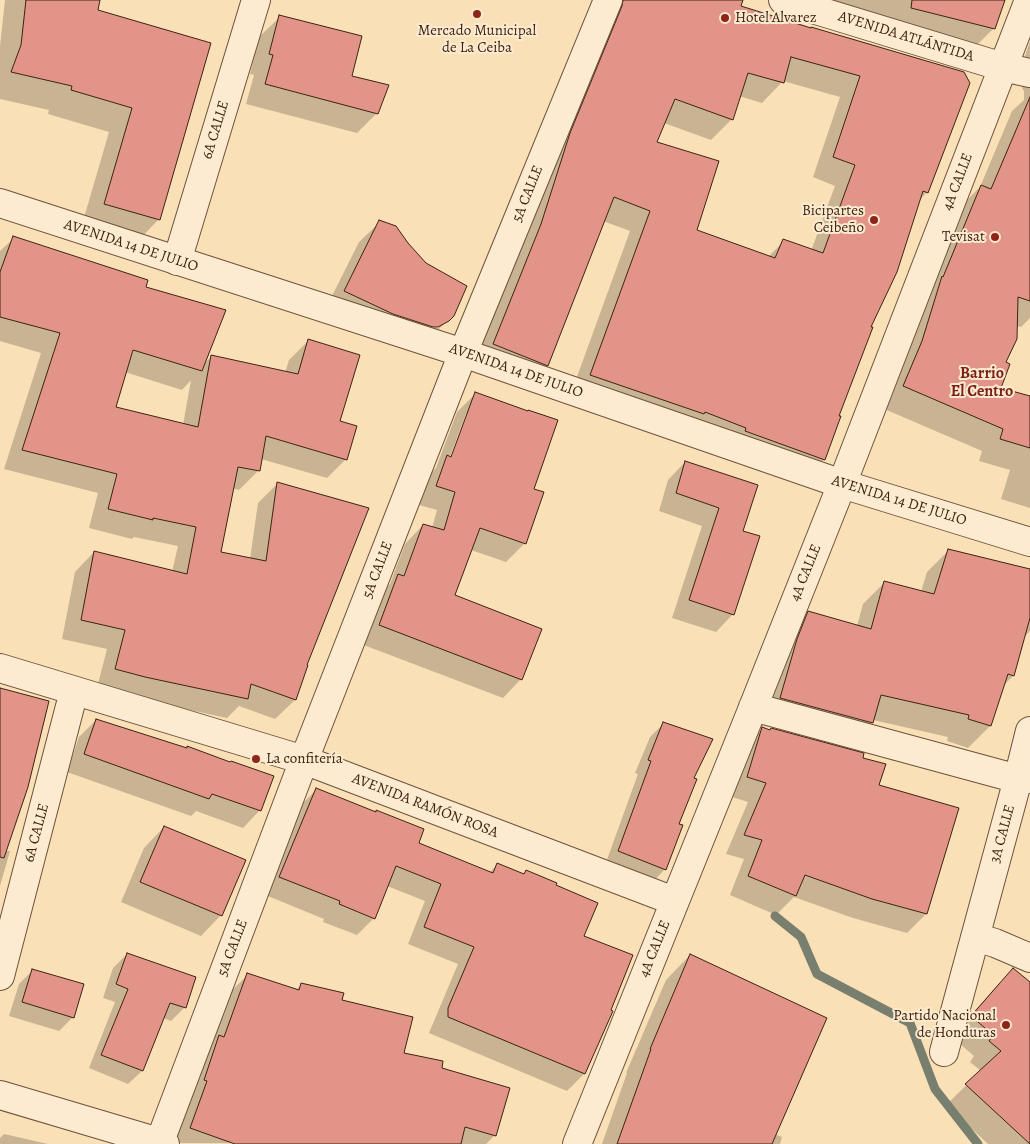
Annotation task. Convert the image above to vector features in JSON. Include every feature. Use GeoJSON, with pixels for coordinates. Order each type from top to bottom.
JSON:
{"type":"FeatureCollection","features":[{"type":"Feature","properties":{"kind":"street","name":"6A CALLE"},"geometry":{"type":"LineString","coordinates":[[177,261],[256,0]]}},
{"type":"Feature","properties":{"kind":"street","name":"5A CALLE"},"geometry":{"type":"LineString","coordinates":[[161,1143],[304,760],[464,353],[608,0]]}},
{"type":"Feature","properties":{"kind":"street","name":"AVENIDA ATLÁNTIDA"},"geometry":{"type":"LineString","coordinates":[[783,0],[1003,67],[1030,73]]}},
{"type":"Feature","properties":{"kind":"street","name":"4A CALLE"},"geometry":{"type":"LineString","coordinates":[[577,1144],[842,484],[1029,0]]}},
{"type":"Feature","properties":{"kind":"street","name":"AVENIDA 14 DE JULIO"},"geometry":{"type":"LineString","coordinates":[[0,203],[464,353],[842,484],[1030,542]]}},
{"type":"Feature","properties":{"kind":"street","name":"AVENIDA RAMÓN ROSA"},"geometry":{"type":"LineString","coordinates":[[0,668],[304,760],[674,901]]}},
{"type":"Feature","properties":{"kind":"street","name":"6A CALLE"},"geometry":{"type":"LineString","coordinates":[[0,976],[74,691]]}},
{"type":"Feature","properties":{"kind":"street"},"geometry":{"type":"LineString","coordinates":[[753,707],[1024,779]]}},
{"type":"Feature","properties":{"kind":"street","name":"3A CALLE"},"geometry":{"type":"LineString","coordinates":[[944,1052],[975,937],[1024,779],[1030,731]]}},
{"type":"Feature","properties":{"kind":"street"},"geometry":{"type":"LineString","coordinates":[[975,937],[995,943],[1030,958]]}},
{"type":"Feature","properties":{"kind":"street"},"geometry":{"type":"LineString","coordinates":[[0,1095],[161,1143]]}},
{"type":"Feature","properties":{"kind":"building"},"geometry":{"type":"Polygon","coordinates":[[[26,0],[100,0],[98,10],[211,43],[160,220],[104,204],[132,108],[71,90],[72,86],[11,72],[21,45],[26,0]]]}},
{"type":"Feature","properties":{"kind":"building"},"geometry":{"type":"Polygon","coordinates":[[[623,0],[743,0],[741,6],[964,72],[970,83],[928,193],[923,191],[897,272],[871,327],[873,327],[839,416],[841,416],[825,460],[745,431],[746,428],[705,412],[704,414],[590,375],[650,211],[614,197],[548,366],[493,344],[541,224],[570,133],[623,0]],[[791,57],[784,83],[748,73],[733,120],[675,99],[657,142],[719,161],[697,230],[775,258],[783,239],[823,253],[855,165],[833,157],[860,76],[791,57]]]}},
{"type":"Feature","properties":{"kind":"building"},"geometry":{"type":"Polygon","coordinates":[[[912,0],[1005,0],[995,29],[911,8],[912,0]]]}},
{"type":"Feature","properties":{"kind":"building"},"geometry":{"type":"Polygon","coordinates":[[[279,15],[362,36],[352,76],[389,85],[378,114],[265,84],[273,55],[269,54],[279,15]]]}},
{"type":"Feature","properties":{"kind":"building"},"geometry":{"type":"Polygon","coordinates":[[[1030,97],[1030,301],[1018,297],[1017,339],[1006,362],[1010,364],[1001,388],[1030,396],[1030,448],[1000,439],[1003,429],[903,386],[922,341],[942,276],[981,185],[991,189],[1030,97]]]}},
{"type":"Feature","properties":{"kind":"building"},"geometry":{"type":"Polygon","coordinates":[[[379,220],[396,226],[426,263],[467,286],[454,316],[449,321],[438,327],[433,327],[393,314],[344,291],[379,220]]]}},
{"type":"Feature","properties":{"kind":"building"},"geometry":{"type":"Polygon","coordinates":[[[13,236],[148,280],[146,287],[226,310],[202,371],[133,350],[116,407],[198,427],[211,355],[298,374],[308,339],[360,355],[340,421],[357,426],[347,460],[266,436],[260,471],[238,467],[221,552],[266,561],[277,482],[369,508],[307,665],[296,700],[251,684],[248,699],[115,669],[125,630],[81,620],[94,551],[187,574],[196,527],[153,518],[153,520],[108,509],[117,474],[22,450],[60,333],[0,317],[0,272],[13,236]]]}},
{"type":"Feature","properties":{"kind":"building"},"geometry":{"type":"Polygon","coordinates":[[[475,392],[558,420],[534,489],[544,492],[526,544],[480,528],[455,595],[542,629],[522,680],[379,625],[398,574],[404,576],[423,524],[444,530],[455,492],[436,486],[447,455],[451,457],[475,392]]]}},
{"type":"Feature","properties":{"kind":"building"},"geometry":{"type":"Polygon","coordinates":[[[685,461],[758,485],[743,531],[760,536],[734,615],[689,600],[719,508],[676,493],[685,461]]]}},
{"type":"Feature","properties":{"kind":"building"},"geometry":{"type":"Polygon","coordinates":[[[948,549],[1030,569],[1030,618],[1014,676],[1008,674],[991,726],[968,719],[969,715],[881,695],[873,723],[780,698],[797,639],[808,611],[871,629],[884,581],[934,594],[948,549]]]}},
{"type":"Feature","properties":{"kind":"building"},"geometry":{"type":"Polygon","coordinates":[[[0,688],[49,701],[28,787],[4,858],[0,857],[0,688]]]}},
{"type":"Feature","properties":{"kind":"building"},"geometry":{"type":"Polygon","coordinates":[[[96,719],[187,748],[187,746],[274,776],[261,811],[212,794],[209,799],[84,754],[96,719]]]}},
{"type":"Feature","properties":{"kind":"building"},"geometry":{"type":"Polygon","coordinates":[[[663,722],[713,739],[694,778],[697,779],[679,824],[683,825],[666,870],[618,851],[651,761],[648,760],[663,722]]]}},
{"type":"Feature","properties":{"kind":"building"},"geometry":{"type":"Polygon","coordinates":[[[762,727],[864,753],[863,758],[886,764],[879,785],[959,808],[927,914],[872,899],[805,875],[796,896],[748,876],[762,840],[744,835],[766,783],[747,777],[762,727]]]}},
{"type":"Feature","properties":{"kind":"building"},"geometry":{"type":"Polygon","coordinates":[[[316,788],[424,829],[419,843],[493,873],[497,863],[524,874],[526,870],[598,903],[584,936],[633,955],[611,1010],[613,1011],[585,1074],[448,1017],[448,1008],[474,947],[424,927],[441,884],[396,866],[375,919],[339,904],[340,901],[279,877],[316,788]]]}},
{"type":"Feature","properties":{"kind":"building"},"geometry":{"type":"Polygon","coordinates":[[[164,826],[246,860],[222,916],[140,882],[164,826]]]}},
{"type":"Feature","properties":{"kind":"building"},"geometry":{"type":"Polygon","coordinates":[[[127,953],[196,977],[186,1008],[170,1003],[143,1071],[101,1055],[128,989],[116,984],[127,953]]]}},
{"type":"Feature","properties":{"kind":"building"},"geometry":{"type":"Polygon","coordinates":[[[690,954],[827,1018],[772,1144],[617,1144],[650,1049],[690,954]]]}},
{"type":"Feature","properties":{"kind":"building"},"geometry":{"type":"Polygon","coordinates":[[[1013,968],[1030,982],[1030,1144],[965,1084],[1001,1051],[989,1041],[993,1035],[971,1016],[1013,968]]]}},
{"type":"Feature","properties":{"kind":"building"},"geometry":{"type":"Polygon","coordinates":[[[32,969],[84,984],[74,1018],[22,1002],[32,969]]]}},
{"type":"Feature","properties":{"kind":"building"},"geometry":{"type":"Polygon","coordinates":[[[247,973],[299,990],[301,983],[344,993],[342,1000],[413,1017],[404,1053],[443,1061],[442,1068],[510,1088],[496,1136],[465,1127],[461,1144],[235,1144],[190,1128],[207,1081],[204,1080],[219,1035],[224,1037],[247,973]]]}},
{"type":"Feature","properties":{"kind":"waterway"},"geometry":{"type":"LineString","coordinates":[[775,916],[801,937],[817,974],[910,1023],[935,1089],[978,1144]]}},
{"type":"Feature","properties":{"kind":"place","name":"Mercado Municipal de La Ceiba"},"geometry":{"type":"Point","coordinates":[477,14]}},
{"type":"Feature","properties":{"kind":"place","name":"Hotel Alvarez"},"geometry":{"type":"Point","coordinates":[725,18]}},
{"type":"Feature","properties":{"kind":"place","name":"Bicipartes Ceibeño"},"geometry":{"type":"Point","coordinates":[874,220]}},
{"type":"Feature","properties":{"kind":"place","name":"Tevisat"},"geometry":{"type":"Point","coordinates":[995,237]}},
{"type":"Feature","properties":{"kind":"place","name":"La confitería"},"geometry":{"type":"Point","coordinates":[256,759]}},
{"type":"Feature","properties":{"kind":"place","name":"Partido Nacional de Honduras"},"geometry":{"type":"Point","coordinates":[1006,1025]}},
{"type":"Feature","properties":{"kind":"district","name":"Barrio El Centro"},"geometry":{"type":"Point","coordinates":[982,383]}}]}
